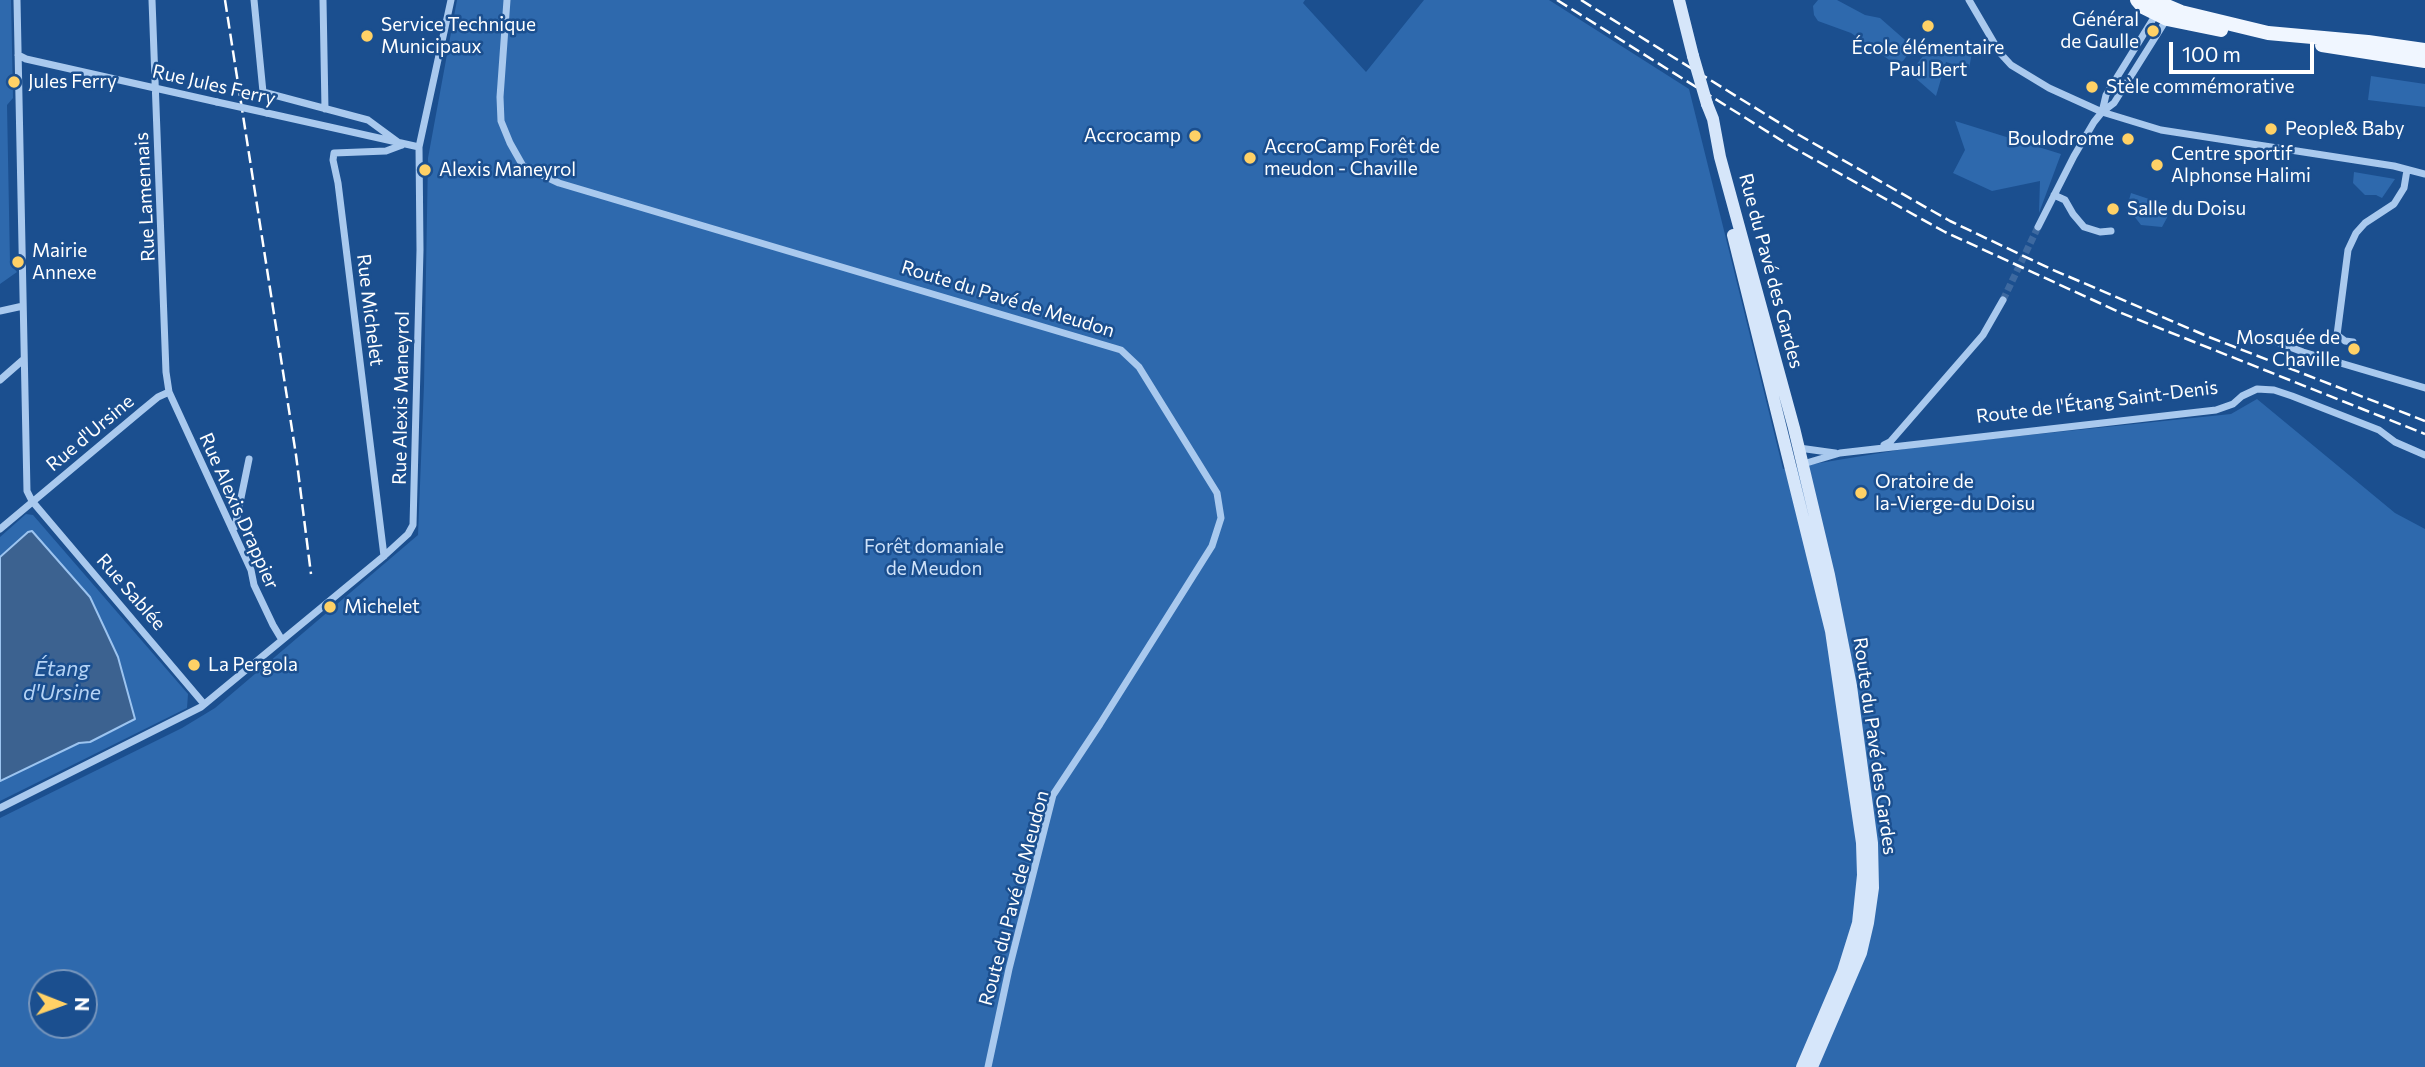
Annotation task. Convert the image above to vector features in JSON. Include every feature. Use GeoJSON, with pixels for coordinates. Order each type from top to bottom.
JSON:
{"type":"FeatureCollection","features":[{"type":"Feature","properties":{"kind":"main road","name":"Rue du Pavé des Gardes"},"geometry":{"type":"LineString","coordinates":[[1679,0],[1707,104],[1713,157],[1797,465]]}},
{"type":"Feature","properties":{"kind":"main road"},"geometry":{"type":"LineString","coordinates":[[2137,0],[2162,9],[2350,51],[2425,61]]}},
{"type":"Feature","properties":{"kind":"main road"},"geometry":{"type":"LineString","coordinates":[[2294,37],[2350,40],[2425,50]]}},
{"type":"Feature","properties":{"kind":"main road","name":"Route du Pavé des Gardes"},"geometry":{"type":"LineString","coordinates":[[1797,465],[1831,631],[1862,843],[1863,875],[1858,923],[1852,946],[1802,1067]]}},
{"type":"Feature","properties":{"kind":"main road","name":"Route du Pavé des Gardes"},"geometry":{"type":"LineString","coordinates":[[1797,465],[1829,575],[1851,685],[1872,844],[1872,888],[1861,953],[1812,1067]]}},
{"type":"Feature","properties":{"kind":"street"},"geometry":{"type":"LineString","coordinates":[[17,0],[27,491],[32,501]]}},
{"type":"Feature","properties":{"kind":"street","name":"Rue Lamennais"},"geometry":{"type":"LineString","coordinates":[[152,0],[166,372],[169,392]]}},
{"type":"Feature","properties":{"kind":"street"},"geometry":{"type":"LineString","coordinates":[[254,0],[263,92],[368,120],[402,145]]}},
{"type":"Feature","properties":{"kind":"street"},"geometry":{"type":"LineString","coordinates":[[323,0],[325,109]]}},
{"type":"Feature","properties":{"kind":"street","name":"Rue Alexis Maneyrol"},"geometry":{"type":"LineString","coordinates":[[0,808],[204,704],[408,534],[413,525],[414,512],[420,250],[419,147],[451,0]]}},
{"type":"Feature","properties":{"kind":"street","name":"Route du Pavé de Meudon"},"geometry":{"type":"LineString","coordinates":[[507,0],[500,97],[501,121],[509,143],[523,166],[559,183],[1121,350],[1139,367],[1217,493],[1221,519],[1212,546],[1053,795],[1012,957],[988,1067]]}},
{"type":"Feature","properties":{"kind":"street"},"geometry":{"type":"LineString","coordinates":[[1969,0],[2000,53],[2011,65],[2049,88],[2102,112],[2161,130],[2425,174]]}},
{"type":"Feature","properties":{"kind":"street"},"geometry":{"type":"LineString","coordinates":[[2102,112],[2114,103],[2162,9]]}},
{"type":"Feature","properties":{"kind":"street"},"geometry":{"type":"LineString","coordinates":[[2038,227],[2074,156],[2102,112],[2106,95],[2162,9]]}},
{"type":"Feature","properties":{"kind":"street","name":"Rue Jules Ferry"},"geometry":{"type":"LineString","coordinates":[[18,55],[402,145]]}},
{"type":"Feature","properties":{"kind":"street","name":"Rue Michelet"},"geometry":{"type":"LineString","coordinates":[[384,556],[333,160],[334,153],[340,152],[386,151],[402,145],[419,147]]}},
{"type":"Feature","properties":{"kind":"street"},"geometry":{"type":"LineString","coordinates":[[2353,342],[2345,341],[2337,334],[2350,244],[2365,223],[2394,204],[2404,188],[2407,170]]}},
{"type":"Feature","properties":{"kind":"street"},"geometry":{"type":"LineString","coordinates":[[2054,195],[2065,200],[2084,226],[2100,232],[2112,231]]}},
{"type":"Feature","properties":{"kind":"street"},"geometry":{"type":"LineString","coordinates":[[1877,448],[1890,442],[1983,335],[2003,300]]}},
{"type":"Feature","properties":{"kind":"street"},"geometry":{"type":"LineString","coordinates":[[0,311],[23,306]]}},
{"type":"Feature","properties":{"kind":"street"},"geometry":{"type":"LineString","coordinates":[[2266,338],[2303,352],[2425,388]]}},
{"type":"Feature","properties":{"kind":"street"},"geometry":{"type":"LineString","coordinates":[[0,380],[24,359]]}},
{"type":"Feature","properties":{"kind":"street","name":"Route de l'Étang Saint-Denis"},"geometry":{"type":"LineString","coordinates":[[1797,465],[1839,453],[1877,448],[2216,410],[2233,404],[2256,389],[2274,390],[2292,396],[2379,430],[2395,442],[2425,455]]}},
{"type":"Feature","properties":{"kind":"street","name":"Rue d'Ursine"},"geometry":{"type":"LineString","coordinates":[[0,529],[158,397],[169,392]]}},
{"type":"Feature","properties":{"kind":"street","name":"Rue Alexis Drappier"},"geometry":{"type":"LineString","coordinates":[[169,392],[251,569],[254,585],[282,640]]}},
{"type":"Feature","properties":{"kind":"street","name":"Route de l'Étang Saint-Denis"},"geometry":{"type":"LineString","coordinates":[[1793,449],[1839,453]]}},
{"type":"Feature","properties":{"kind":"street"},"geometry":{"type":"LineString","coordinates":[[232,529],[235,527],[249,459]]}},
{"type":"Feature","properties":{"kind":"street","name":"Rue Sablée"},"geometry":{"type":"LineString","coordinates":[[32,501],[204,704]]}},
{"type":"Feature","properties":{"kind":"green space"},"geometry":{"type":"Polygon","coordinates":[[[0,0],[11,0],[13,98],[7,105],[10,264],[17,272],[0,284],[0,0]]]}},
{"type":"Feature","properties":{"kind":"green space","name":"Forêt domaniale de Meudon"},"geometry":{"type":"Polygon","coordinates":[[[457,0],[1305,0],[1303,3],[1366,72],[1424,0],[1549,0],[1689,89],[1783,469],[1923,446],[2231,414],[2257,399],[2395,513],[2425,529],[2425,1067],[0,1067],[0,818],[182,728],[215,708],[418,535],[428,158],[457,0]]]}},
{"type":"Feature","properties":{"kind":"green space"},"geometry":{"type":"Polygon","coordinates":[[[1818,0],[1837,0],[1865,15],[1880,18],[1913,47],[1903,61],[1895,64],[1851,33],[1818,21],[1813,6],[1818,0]]]}},
{"type":"Feature","properties":{"kind":"green space"},"geometry":{"type":"Polygon","coordinates":[[[1978,42],[1972,52],[1969,69],[1946,62],[1936,96],[1912,75],[1913,69],[1930,47],[1978,42]]]}},
{"type":"Feature","properties":{"kind":"green space"},"geometry":{"type":"Polygon","coordinates":[[[2371,76],[2425,84],[2425,107],[2368,100],[2371,76]]]}},
{"type":"Feature","properties":{"kind":"green space"},"geometry":{"type":"Polygon","coordinates":[[[1955,121],[2061,154],[2039,213],[2040,181],[1992,191],[1953,173],[1965,150],[1955,121]]]}},
{"type":"Feature","properties":{"kind":"green space"},"geometry":{"type":"Polygon","coordinates":[[[2354,172],[2395,179],[2382,198],[2365,195],[2353,183],[2354,172]]]}},
{"type":"Feature","properties":{"kind":"green space"},"geometry":{"type":"Polygon","coordinates":[[[2131,193],[2164,204],[2168,216],[2162,227],[2141,225],[2127,207],[2131,193]]]}},
{"type":"Feature","properties":{"kind":"green space"},"geometry":{"type":"Polygon","coordinates":[[[26,514],[33,515],[188,694],[187,708],[0,801],[0,781],[79,743],[90,742],[130,723],[118,657],[90,596],[33,532],[0,557],[0,537],[26,514]]]}},
{"type":"Feature","properties":{"kind":"water","name":"Étang d'Ursine"},"geometry":{"type":"Polygon","coordinates":[[[32,531],[90,597],[118,657],[135,719],[90,742],[79,743],[0,781],[0,557],[32,531]]]}},
{"type":"Feature","properties":{"kind":"tunnel"},"geometry":{"type":"LineString","coordinates":[[2003,300],[2038,227]]}},
{"type":"Feature","properties":{"kind":"railway"},"geometry":{"type":"LineString","coordinates":[[225,0],[296,455],[311,574]]}},
{"type":"Feature","properties":{"kind":"railway"},"geometry":{"type":"LineString","coordinates":[[1557,0],[1792,147],[1945,232],[2119,312],[2425,434]]}},
{"type":"Feature","properties":{"kind":"railway"},"geometry":{"type":"LineString","coordinates":[[1581,0],[1799,135],[1950,221],[2051,269],[2209,337],[2425,421]]}},
{"type":"Feature","properties":{"kind":"place","name":"École élémentaire Paul Bert"},"geometry":{"type":"Point","coordinates":[1928,26]}},
{"type":"Feature","properties":{"kind":"place","name":"Général de Gaulle"},"geometry":{"type":"Point","coordinates":[2153,31]}},
{"type":"Feature","properties":{"kind":"place","name":"Service Technique Municipaux"},"geometry":{"type":"Point","coordinates":[367,36]}},
{"type":"Feature","properties":{"kind":"place","name":"Jules Ferry"},"geometry":{"type":"Point","coordinates":[14,82]}},
{"type":"Feature","properties":{"kind":"place","name":"Stèle commémorative"},"geometry":{"type":"Point","coordinates":[2092,87]}},
{"type":"Feature","properties":{"kind":"place","name":"People& Baby"},"geometry":{"type":"Point","coordinates":[2271,129]}},
{"type":"Feature","properties":{"kind":"place","name":"Accrocamp"},"geometry":{"type":"Point","coordinates":[1195,136]}},
{"type":"Feature","properties":{"kind":"place","name":"Boulodrome"},"geometry":{"type":"Point","coordinates":[2128,139]}},
{"type":"Feature","properties":{"kind":"place","name":"AccroCamp Forêt de meudon - Chaville"},"geometry":{"type":"Point","coordinates":[1250,158]}},
{"type":"Feature","properties":{"kind":"place","name":"Centre sportif Alphonse Halimi"},"geometry":{"type":"Point","coordinates":[2157,165]}},
{"type":"Feature","properties":{"kind":"place","name":"Alexis Maneyrol"},"geometry":{"type":"Point","coordinates":[425,170]}},
{"type":"Feature","properties":{"kind":"place","name":"Salle du Doisu"},"geometry":{"type":"Point","coordinates":[2113,209]}},
{"type":"Feature","properties":{"kind":"place","name":"Mairie Annexe"},"geometry":{"type":"Point","coordinates":[18,262]}},
{"type":"Feature","properties":{"kind":"place","name":"Mosquée de Chaville"},"geometry":{"type":"Point","coordinates":[2354,349]}},
{"type":"Feature","properties":{"kind":"place","name":"Oratoire de la-Vierge-du Doisu"},"geometry":{"type":"Point","coordinates":[1861,493]}},
{"type":"Feature","properties":{"kind":"place","name":"Michelet"},"geometry":{"type":"Point","coordinates":[330,607]}},
{"type":"Feature","properties":{"kind":"place","name":"La Pergola"},"geometry":{"type":"Point","coordinates":[194,665]}}]}
